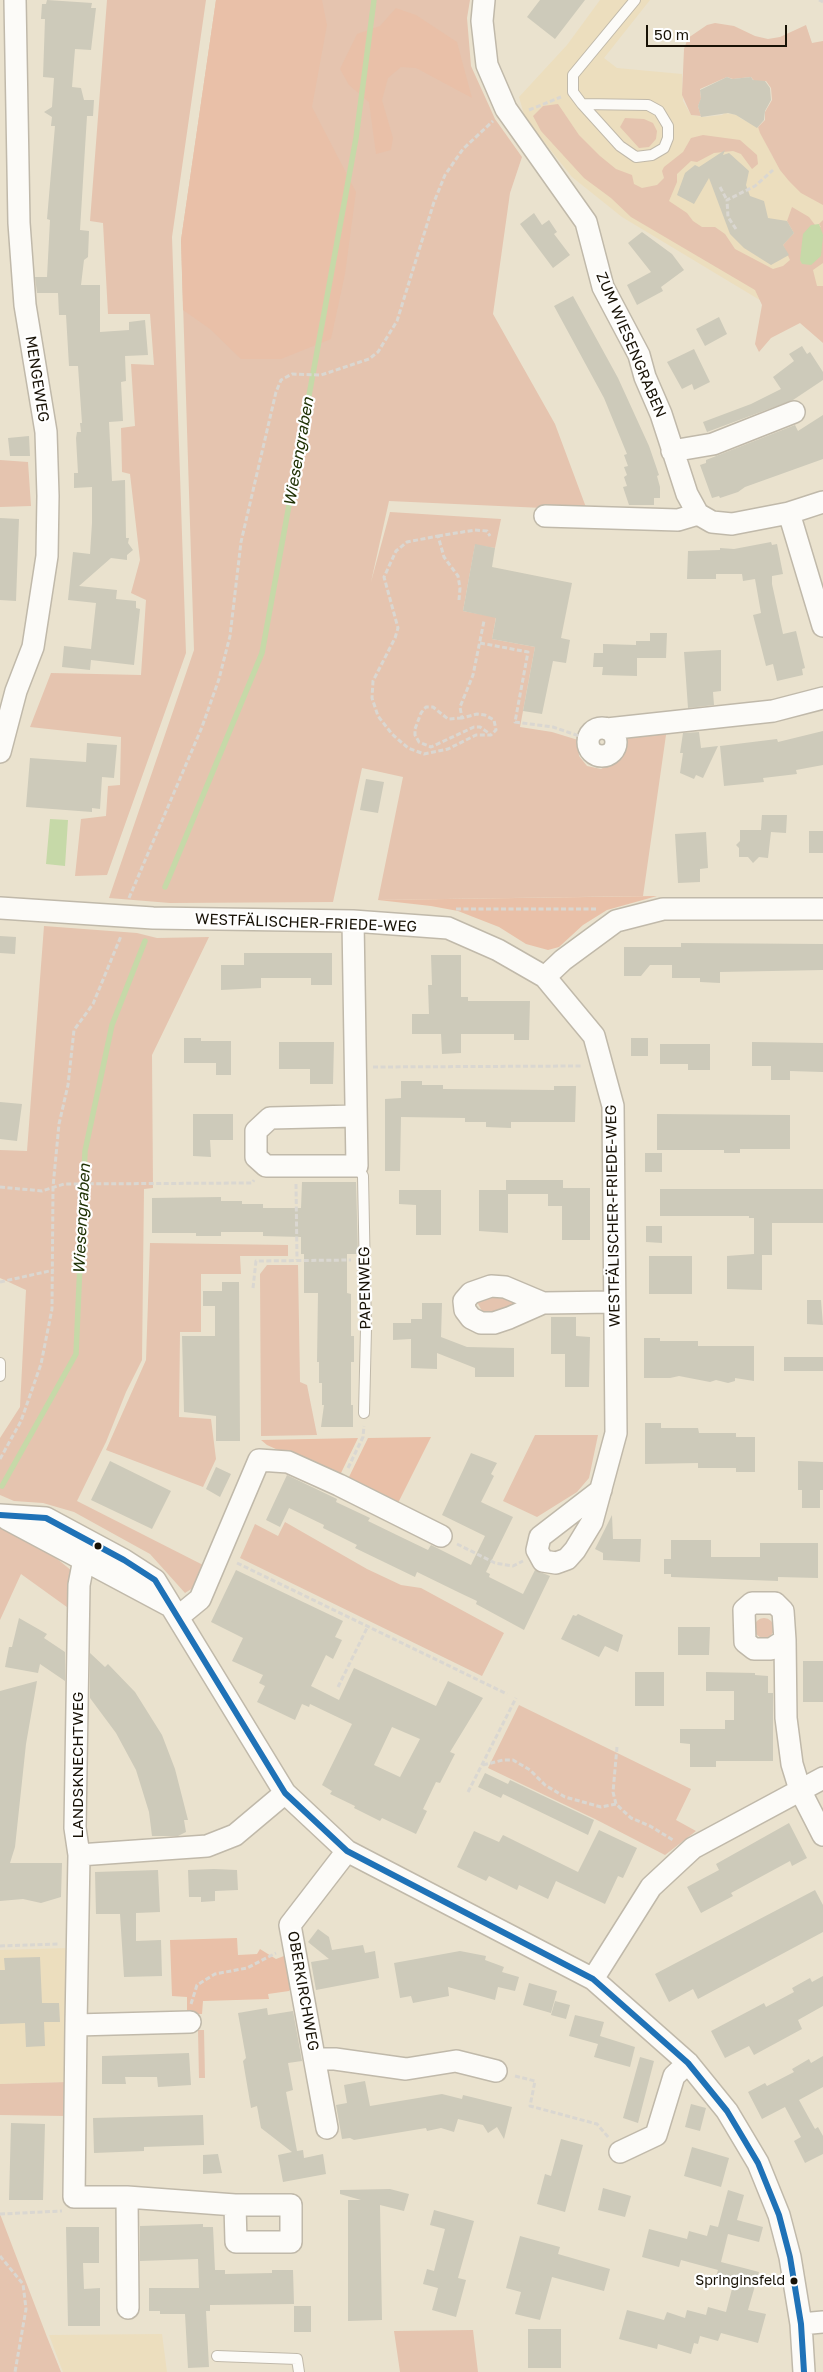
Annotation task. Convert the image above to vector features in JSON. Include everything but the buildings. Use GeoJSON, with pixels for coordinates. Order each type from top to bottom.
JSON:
{"type":"FeatureCollection","features":[{"type":"Feature","properties":{"kind":"street","name":"MENGEWEG"},"geometry":{"type":"LineString","coordinates":[[0,752],[8,690],[33,647],[46,556],[48,496],[46,432],[25,305],[19,223],[8,142],[15,0]]}},
{"type":"Feature","properties":{"kind":"street","name":"ZUM WIESENGRABEN"},"geometry":{"type":"LineString","coordinates":[[484,0],[482,22],[487,65],[509,113],[586,222],[603,287],[639,355],[645,377],[662,414],[687,494],[698,514]]}},
{"type":"Feature","properties":{"kind":"street"},"geometry":{"type":"LineString","coordinates":[[672,451],[713,444],[794,412]]}},
{"type":"Feature","properties":{"kind":"street"},"geometry":{"type":"LineString","coordinates":[[545,516],[678,520],[698,514],[712,522],[732,524],[789,513],[823,502]]}},
{"type":"Feature","properties":{"kind":"street"},"geometry":{"type":"LineString","coordinates":[[789,513],[823,626]]}},
{"type":"Feature","properties":{"kind":"street"},"geometry":{"type":"LineString","coordinates":[[588,739],[594,730],[772,711],[823,698]]}},
{"type":"Feature","properties":{"kind":"street","name":"WESTFÄLISCHER-FRIEDE-WEG"},"geometry":{"type":"LineString","coordinates":[[0,908],[163,918],[354,921],[448,928],[498,950],[545,978],[594,1036],[613,1106],[616,1433],[592,1522],[575,1550],[567,1559],[556,1564],[543,1561],[537,1550]]}},
{"type":"Feature","properties":{"kind":"street"},"geometry":{"type":"LineString","coordinates":[[545,978],[563,960],[616,921],[663,909],[823,909]]}},
{"type":"Feature","properties":{"kind":"street","name":"PAPENWEG"},"geometry":{"type":"LineString","coordinates":[[354,921],[356,1166]]}},
{"type":"Feature","properties":{"kind":"street"},"geometry":{"type":"LineString","coordinates":[[355,1116],[270,1118],[256,1130],[256,1156],[266,1166],[356,1166]]}},
{"type":"Feature","properties":{"kind":"street"},"geometry":{"type":"LineString","coordinates":[[543,1303],[614,1302]]}},
{"type":"Feature","properties":{"kind":"street"},"geometry":{"type":"LineString","coordinates":[[174,1612],[200,1599],[259,1460],[288,1462],[339,1485],[441,1536]]}},
{"type":"Feature","properties":{"kind":"street"},"geometry":{"type":"LineString","coordinates":[[537,1550],[540,1537],[600,1490]]}},
{"type":"Feature","properties":{"kind":"street"},"geometry":{"type":"LineString","coordinates":[[0,1515],[46,1518],[87,1551],[155,1580],[285,1793],[347,1852],[593,1979],[688,2063],[727,2111],[758,2164],[779,2216],[790,2257],[801,2324],[804,2372]]}},
{"type":"Feature","properties":{"kind":"street","name":"LANDSKNECHTWEG"},"geometry":{"type":"LineString","coordinates":[[87,1551],[79,1585],[75,1828],[79,1855],[207,1846],[235,1834],[285,1793]]}},
{"type":"Feature","properties":{"kind":"street"},"geometry":{"type":"LineString","coordinates":[[785,1640],[786,1718],[792,1764],[800,1790],[823,1835]]}},
{"type":"Feature","properties":{"kind":"street"},"geometry":{"type":"LineString","coordinates":[[593,1979],[651,1887],[693,1848],[823,1778]]}},
{"type":"Feature","properties":{"kind":"street","name":"OBERKIRCHWEG"},"geometry":{"type":"LineString","coordinates":[[327,2128],[290,1925],[347,1852]]}},
{"type":"Feature","properties":{"kind":"street"},"geometry":{"type":"LineString","coordinates":[[79,1855],[74,2197],[127,2197],[235,2205]]}},
{"type":"Feature","properties":{"kind":"street"},"geometry":{"type":"LineString","coordinates":[[76,2025],[190,2022]]}},
{"type":"Feature","properties":{"kind":"street","name":"OBERKIRCHWEG"},"geometry":{"type":"LineString","coordinates":[[314,2060],[335,2059],[406,2069],[456,2061],[496,2071]]}},
{"type":"Feature","properties":{"kind":"street"},"geometry":{"type":"LineString","coordinates":[[620,2152],[656,2135],[674,2076],[688,2063]]}},
{"type":"Feature","properties":{"kind":"street"},"geometry":{"type":"LineString","coordinates":[[127,2197],[128,2308]]}},
{"type":"Feature","properties":{"kind":"street"},"geometry":{"type":"LineString","coordinates":[[801,2324],[823,2322]]}},
{"type":"Feature","properties":{"kind":"lane"},"geometry":{"type":"LineString","coordinates":[[582,104],[648,105],[659,111],[668,126],[668,138],[664,148],[652,155],[636,156],[620,146],[582,104],[573,92],[573,76],[635,0]]}},
{"type":"Feature","properties":{"kind":"lane","name":"PAPENWEG"},"geometry":{"type":"LineString","coordinates":[[356,1166],[363,1176],[365,1260],[364,1413]]}},
{"type":"Feature","properties":{"kind":"lane"},"geometry":{"type":"LineString","coordinates":[[0,1363],[0,1376]]}},
{"type":"Feature","properties":{"kind":"lane"},"geometry":{"type":"LineString","coordinates":[[217,2356],[297,2359],[299,2372]]}},
{"type":"Feature","properties":{"kind":"path"},"geometry":{"type":"LineString","coordinates":[[819,0],[823,2]]}},
{"type":"Feature","properties":{"kind":"path"},"geometry":{"type":"LineString","coordinates":[[0,1459],[21,1421],[41,1364],[52,1309],[54,1187],[59,1124],[68,1085],[74,1030],[93,1004],[120,940],[129,896],[202,727],[219,678],[230,636],[241,542],[276,392],[281,380],[292,374],[321,375],[368,359],[378,352],[397,321],[434,202],[445,175],[463,149],[509,113],[564,96]]}},
{"type":"Feature","properties":{"kind":"path"},"geometry":{"type":"LineString","coordinates":[[727,200],[756,186],[773,170]]}},
{"type":"Feature","properties":{"kind":"path"},"geometry":{"type":"LineString","coordinates":[[720,187],[727,200],[728,217],[736,229]]}},
{"type":"Feature","properties":{"kind":"path"},"geometry":{"type":"LineString","coordinates":[[490,536],[487,531],[475,530],[407,542],[396,551],[389,562],[384,578],[398,628],[395,638],[373,681],[372,698],[378,716],[392,734],[408,748],[424,754],[448,749],[476,735],[491,735],[496,730],[494,720],[477,714],[462,718],[448,718],[433,707],[426,707],[421,713],[415,728],[415,735],[419,742],[432,747],[474,727],[480,728],[491,735]]}},
{"type":"Feature","properties":{"kind":"path"},"geometry":{"type":"LineString","coordinates":[[438,536],[444,557],[458,576],[460,588],[458,600]]}},
{"type":"Feature","properties":{"kind":"path"},"geometry":{"type":"LineString","coordinates":[[462,718],[460,707],[473,675],[484,621]]}},
{"type":"Feature","properties":{"kind":"path"},"geometry":{"type":"LineString","coordinates":[[480,643],[528,652],[516,722],[553,727],[588,739]]}},
{"type":"Feature","properties":{"kind":"path"},"geometry":{"type":"LineString","coordinates":[[447,909],[606,909]]}},
{"type":"Feature","properties":{"kind":"path"},"geometry":{"type":"LineString","coordinates":[[355,1066],[579,1066],[601,1062]]}},
{"type":"Feature","properties":{"kind":"path"},"geometry":{"type":"LineString","coordinates":[[0,1187],[42,1191],[64,1184],[252,1183],[266,1166]]}},
{"type":"Feature","properties":{"kind":"path"},"geometry":{"type":"LineString","coordinates":[[296,1166],[297,1260]]}},
{"type":"Feature","properties":{"kind":"path"},"geometry":{"type":"LineString","coordinates":[[253,1288],[256,1261],[365,1260]]}},
{"type":"Feature","properties":{"kind":"path"},"geometry":{"type":"LineString","coordinates":[[0,1282],[54,1270]]}},
{"type":"Feature","properties":{"kind":"path"},"geometry":{"type":"LineString","coordinates":[[339,1485],[363,1437],[364,1413]]}},
{"type":"Feature","properties":{"kind":"path"},"geometry":{"type":"LineString","coordinates":[[441,1536],[495,1563],[514,1566],[537,1550]]}},
{"type":"Feature","properties":{"kind":"path"},"geometry":{"type":"LineString","coordinates":[[218,1555],[507,1694]]}},
{"type":"Feature","properties":{"kind":"path"},"geometry":{"type":"LineString","coordinates":[[338,1687],[368,1626]]}},
{"type":"Feature","properties":{"kind":"path"},"geometry":{"type":"LineString","coordinates":[[468,1792],[516,1698]]}},
{"type":"Feature","properties":{"kind":"path"},"geometry":{"type":"LineString","coordinates":[[617,1747],[613,1792],[616,1804],[621,1812],[650,1826],[678,1843],[687,1854]]}},
{"type":"Feature","properties":{"kind":"path"},"geometry":{"type":"LineString","coordinates":[[483,1765],[503,1760],[513,1760],[530,1770],[545,1785],[565,1797],[601,1807],[616,1804]]}},
{"type":"Feature","properties":{"kind":"path"},"geometry":{"type":"LineString","coordinates":[[0,1946],[78,1944]]}},
{"type":"Feature","properties":{"kind":"path"},"geometry":{"type":"LineString","coordinates":[[190,2022],[191,2001],[198,1985],[215,1974],[248,1968],[271,1955],[295,1946]]}},
{"type":"Feature","properties":{"kind":"path"},"geometry":{"type":"LineString","coordinates":[[496,2071],[535,2082],[530,2106],[597,2124],[620,2152]]}},
{"type":"Feature","properties":{"kind":"path"},"geometry":{"type":"LineString","coordinates":[[0,2214],[74,2210],[74,2197]]}},
{"type":"Feature","properties":{"kind":"path"},"geometry":{"type":"LineString","coordinates":[[0,2256],[24,2284],[26,2309],[15,2372]]}},
{"type":"Feature","properties":{"kind":"shaded area"},"geometry":{"type":"Polygon","coordinates":[[[107,0],[206,0],[172,237],[186,653],[107,875],[75,876],[81,819],[106,816],[108,786],[120,785],[121,737],[30,727],[51,673],[141,675],[146,600],[131,593],[140,560],[130,474],[122,472],[121,428],[135,426],[131,364],[154,365],[150,314],[108,314],[103,223],[90,221],[107,0]]]}},
{"type":"Feature","properties":{"kind":"shaded area"},"geometry":{"type":"Polygon","coordinates":[[[216,0],[470,0],[467,18],[471,66],[495,119],[522,157],[510,193],[493,314],[555,424],[587,510],[389,501],[371,582],[390,512],[501,519],[495,548],[475,545],[463,611],[496,617],[492,639],[535,647],[520,727],[552,732],[578,740],[579,756],[587,766],[601,769],[618,760],[626,739],[639,730],[667,728],[643,896],[378,900],[403,777],[362,768],[333,902],[170,903],[109,898],[194,650],[181,240],[216,0]]]}},
{"type":"Feature","properties":{"kind":"shaded area"},"geometry":{"type":"Polygon","coordinates":[[[216,0],[322,0],[327,25],[312,107],[356,192],[345,274],[331,339],[281,359],[241,359],[210,329],[183,310],[181,240],[216,0]]]}},
{"type":"Feature","properties":{"kind":"shaded area"},"geometry":{"type":"Polygon","coordinates":[[[600,0],[650,0],[604,58],[617,68],[682,74],[683,101],[691,115],[704,117],[725,113],[738,115],[740,118],[758,127],[773,157],[823,41],[823,326],[793,320],[622,217],[572,177],[525,118],[519,97],[567,45],[600,0]]]}},
{"type":"Feature","properties":{"kind":"shaded area"},"geometry":{"type":"Polygon","coordinates":[[[396,8],[416,15],[457,42],[472,98],[416,68],[401,67],[388,78],[382,100],[393,138],[391,150],[376,154],[369,102],[349,85],[340,69],[357,34],[380,26],[396,8]]]}},
{"type":"Feature","properties":{"kind":"shaded area"},"geometry":{"type":"Polygon","coordinates":[[[715,23],[734,26],[755,36],[768,39],[780,37],[806,25],[812,43],[823,41],[823,205],[801,193],[789,181],[780,170],[760,133],[758,127],[765,120],[765,112],[772,100],[771,88],[766,81],[758,81],[756,83],[751,77],[733,79],[727,77],[700,89],[701,99],[698,106],[701,116],[691,115],[682,95],[684,49],[688,38],[707,25],[715,23]]]}},
{"type":"Feature","properties":{"kind":"shaded area"},"geometry":{"type":"Polygon","coordinates":[[[558,104],[579,135],[600,156],[616,169],[632,175],[634,184],[642,188],[657,185],[664,178],[662,171],[664,167],[683,152],[691,138],[703,135],[740,140],[757,155],[758,164],[752,169],[741,154],[733,151],[714,153],[697,162],[691,161],[677,174],[677,182],[669,201],[687,213],[693,221],[702,227],[715,227],[725,234],[735,249],[773,269],[783,266],[790,260],[783,245],[794,233],[787,221],[792,207],[809,217],[815,225],[811,225],[821,227],[819,224],[823,220],[823,263],[813,270],[817,286],[823,286],[823,343],[800,323],[771,338],[759,352],[755,344],[762,305],[755,290],[631,217],[611,198],[584,178],[541,131],[533,116],[543,106],[558,104]]]}},
{"type":"Feature","properties":{"kind":"shaded area"},"geometry":{"type":"Polygon","coordinates":[[[625,118],[644,119],[653,123],[657,131],[656,139],[649,147],[639,148],[620,127],[625,118]]]}},
{"type":"Feature","properties":{"kind":"shaded area"},"geometry":{"type":"Polygon","coordinates":[[[819,224],[823,235],[821,256],[811,265],[802,264],[800,260],[803,234],[811,225],[819,224]]]}},
{"type":"Feature","properties":{"kind":"shaded area"},"geometry":{"type":"Polygon","coordinates":[[[0,460],[28,462],[31,506],[0,507],[0,460]]]}},
{"type":"Feature","properties":{"kind":"shaded area"},"geometry":{"type":"Polygon","coordinates":[[[50,819],[68,820],[65,866],[46,864],[50,819]]]}},
{"type":"Feature","properties":{"kind":"shaded area"},"geometry":{"type":"Polygon","coordinates":[[[657,896],[607,910],[583,925],[559,947],[548,950],[526,944],[499,927],[458,911],[378,900],[657,896]]]}},
{"type":"Feature","properties":{"kind":"shaded area"},"geometry":{"type":"Polygon","coordinates":[[[44,926],[137,933],[157,938],[209,937],[152,1055],[153,1188],[144,1189],[142,1360],[126,1392],[106,1442],[77,1501],[205,1566],[196,1586],[185,1593],[150,1554],[74,1512],[43,1503],[14,1501],[0,1495],[0,1438],[20,1407],[26,1290],[0,1278],[0,1150],[27,1151],[44,926]]]}},
{"type":"Feature","properties":{"kind":"shaded area"},"geometry":{"type":"Polygon","coordinates":[[[150,1243],[288,1245],[288,1256],[240,1256],[241,1274],[201,1274],[201,1332],[180,1332],[179,1417],[211,1419],[216,1459],[203,1487],[106,1450],[146,1360],[150,1243]]]}},
{"type":"Feature","properties":{"kind":"shaded area"},"geometry":{"type":"Polygon","coordinates":[[[267,1265],[298,1265],[300,1382],[307,1385],[317,1435],[261,1436],[260,1274],[267,1265]]]}},
{"type":"Feature","properties":{"kind":"shaded area"},"geometry":{"type":"Polygon","coordinates":[[[493,1294],[521,1303],[487,1315],[482,1311],[477,1302],[493,1294]]]}},
{"type":"Feature","properties":{"kind":"shaded area"},"geometry":{"type":"Polygon","coordinates":[[[535,1435],[598,1435],[589,1478],[577,1492],[537,1517],[503,1501],[535,1435]]]}},
{"type":"Feature","properties":{"kind":"shaded area"},"geometry":{"type":"Polygon","coordinates":[[[431,1437],[396,1507],[348,1483],[349,1477],[368,1438],[431,1437]]]}},
{"type":"Feature","properties":{"kind":"shaded area"},"geometry":{"type":"Polygon","coordinates":[[[358,1438],[341,1473],[337,1477],[267,1445],[261,1440],[358,1438]]]}},
{"type":"Feature","properties":{"kind":"shaded area"},"geometry":{"type":"Polygon","coordinates":[[[285,1522],[367,1569],[401,1585],[421,1588],[504,1633],[482,1676],[240,1558],[255,1524],[278,1536],[285,1522]]]}},
{"type":"Feature","properties":{"kind":"shaded area"},"geometry":{"type":"Polygon","coordinates":[[[0,1527],[45,1549],[72,1571],[71,1610],[21,1574],[0,1620],[0,1527]]]}},
{"type":"Feature","properties":{"kind":"shaded area"},"geometry":{"type":"Polygon","coordinates":[[[764,1618],[771,1621],[774,1628],[771,1635],[764,1638],[757,1635],[754,1628],[757,1621],[764,1618]]]}},
{"type":"Feature","properties":{"kind":"shaded area"},"geometry":{"type":"Polygon","coordinates":[[[519,1705],[691,1789],[676,1820],[696,1831],[665,1855],[488,1768],[519,1705]]]}},
{"type":"Feature","properties":{"kind":"shaded area"},"geometry":{"type":"Polygon","coordinates":[[[237,1938],[238,1955],[257,1954],[260,1949],[276,1959],[284,1956],[291,1958],[292,1987],[289,1991],[268,1994],[269,1999],[203,2001],[202,2014],[187,2014],[187,1997],[172,1996],[170,1940],[237,1938]]]}},
{"type":"Feature","properties":{"kind":"shaded area"},"geometry":{"type":"Polygon","coordinates":[[[69,1948],[68,2082],[0,2084],[0,1950],[69,1948]]]}},
{"type":"Feature","properties":{"kind":"shaded area"},"geometry":{"type":"Polygon","coordinates":[[[198,2030],[204,2030],[205,2078],[199,2078],[198,2030]]]}},
{"type":"Feature","properties":{"kind":"shaded area"},"geometry":{"type":"Polygon","coordinates":[[[68,2082],[67,2116],[0,2115],[0,2084],[68,2082]]]}},
{"type":"Feature","properties":{"kind":"shaded area"},"geometry":{"type":"Polygon","coordinates":[[[0,2214],[47,2337],[61,2372],[0,2372],[0,2214]]]}},
{"type":"Feature","properties":{"kind":"shaded area"},"geometry":{"type":"Polygon","coordinates":[[[473,2330],[478,2372],[400,2372],[394,2331],[473,2330]]]}},
{"type":"Feature","properties":{"kind":"shaded area"},"geometry":{"type":"Polygon","coordinates":[[[162,2334],[167,2372],[63,2372],[49,2335],[162,2334]]]}},
{"type":"Feature","properties":{"kind":"waterway","name":"Wiesengraben"},"geometry":{"type":"LineString","coordinates":[[165,887],[262,653],[356,138],[374,0]]}},
{"type":"Feature","properties":{"kind":"waterway","name":"Wiesengraben"},"geometry":{"type":"LineString","coordinates":[[2,1486],[76,1354],[85,1151],[112,1025],[145,941]]}},
{"type":"Feature","properties":{"kind":"transit line"},"geometry":{"type":"LineString","coordinates":[[0,1515],[46,1518],[124,1560],[155,1580],[285,1793],[347,1851],[593,1979],[688,2063],[727,2111],[758,2163],[779,2215],[790,2257],[801,2324],[804,2372]]}},
{"type":"Feature","properties":{"kind":"place","name":"Springinsfeld"},"geometry":{"type":"Point","coordinates":[794,2281]}}]}
